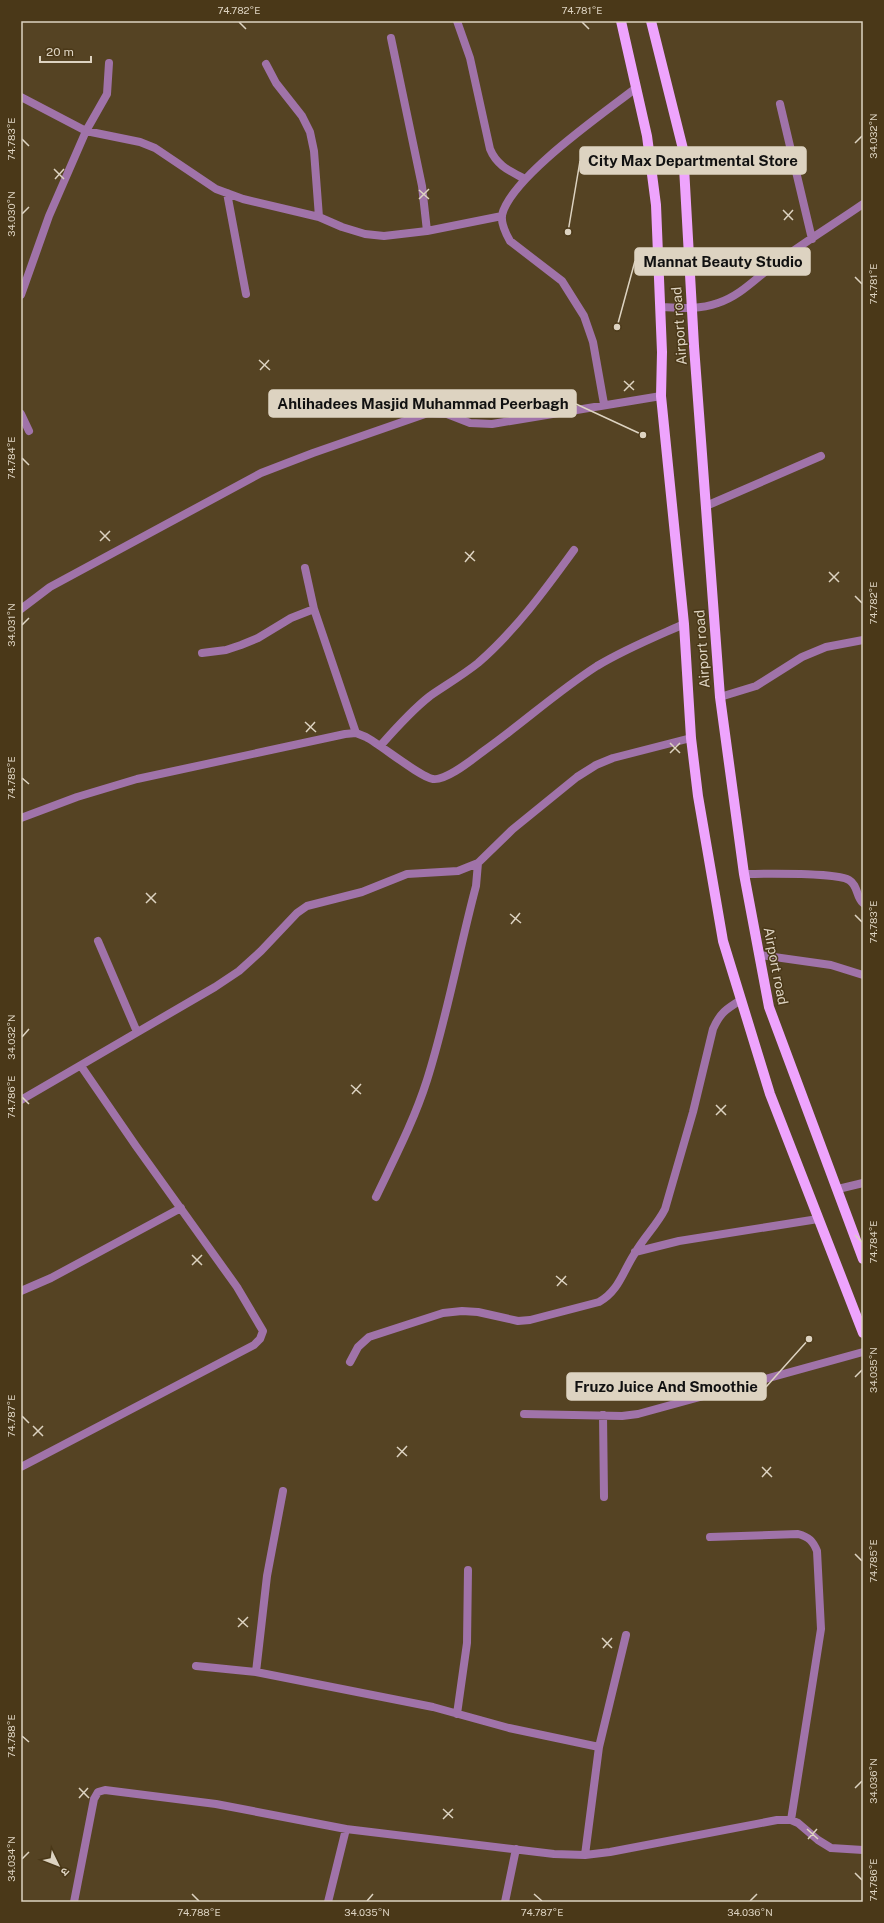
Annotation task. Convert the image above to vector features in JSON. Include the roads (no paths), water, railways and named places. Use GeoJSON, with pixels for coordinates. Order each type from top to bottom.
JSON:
{"type":"FeatureCollection","features":[{"type":"Feature","properties":{"kind":"main road"},"geometry":{"type":"LineString","coordinates":[[621,21],[647,136],[656,205],[662,352],[661,396],[684,624],[691,738],[698,796],[723,941],[770,1094],[863,1333]]}},
{"type":"Feature","properties":{"kind":"main road","name":"Airport road"},"geometry":{"type":"LineString","coordinates":[[651,21],[683,149],[692,309],[720,697],[744,874],[769,1007],[863,1259]]}},
{"type":"Feature","properties":{"kind":"street"},"geometry":{"type":"LineString","coordinates":[[457,21],[470,58],[493,157],[498,164],[525,179]]}},
{"type":"Feature","properties":{"kind":"street"},"geometry":{"type":"LineString","coordinates":[[391,38],[422,186],[427,231]]}},
{"type":"Feature","properties":{"kind":"street"},"geometry":{"type":"LineString","coordinates":[[21,295],[49,216],[86,131],[107,94],[109,63]]}},
{"type":"Feature","properties":{"kind":"street"},"geometry":{"type":"LineString","coordinates":[[266,64],[276,83],[302,116],[310,132],[314,151],[319,217]]}},
{"type":"Feature","properties":{"kind":"street"},"geometry":{"type":"LineString","coordinates":[[604,404],[592,342],[584,316],[562,281],[510,241],[506,235],[502,216],[506,206],[525,179],[546,159],[636,88]]}},
{"type":"Feature","properties":{"kind":"street"},"geometry":{"type":"LineString","coordinates":[[21,97],[86,131],[148,145],[216,189],[276,207],[319,217],[342,227],[365,234],[384,236],[427,231],[502,216]]}},
{"type":"Feature","properties":{"kind":"street"},"geometry":{"type":"LineString","coordinates":[[780,104],[812,239]]}},
{"type":"Feature","properties":{"kind":"street"},"geometry":{"type":"LineString","coordinates":[[227,193],[246,294]]}},
{"type":"Feature","properties":{"kind":"street"},"geometry":{"type":"LineString","coordinates":[[660,307],[692,309],[718,303],[740,293],[775,264],[863,204]]}},
{"type":"Feature","properties":{"kind":"street"},"geometry":{"type":"LineString","coordinates":[[21,609],[50,587],[254,477],[312,453],[428,413],[447,414],[481,425],[661,396]]}},
{"type":"Feature","properties":{"kind":"street"},"geometry":{"type":"LineString","coordinates":[[21,414],[29,431]]}},
{"type":"Feature","properties":{"kind":"street"},"geometry":{"type":"LineString","coordinates":[[706,506],[821,456]]}},
{"type":"Feature","properties":{"kind":"street"},"geometry":{"type":"LineString","coordinates":[[381,745],[406,718],[429,697],[477,664],[540,597],[574,550]]}},
{"type":"Feature","properties":{"kind":"street"},"geometry":{"type":"LineString","coordinates":[[305,568],[314,609],[356,733]]}},
{"type":"Feature","properties":{"kind":"street"},"geometry":{"type":"LineString","coordinates":[[202,653],[226,650],[241,645],[258,638],[291,618],[314,609]]}},
{"type":"Feature","properties":{"kind":"street"},"geometry":{"type":"LineString","coordinates":[[21,818],[77,797],[137,779],[337,735],[356,733],[366,736],[381,745],[421,773],[433,779],[443,777],[515,729],[596,667],[622,651],[684,624]]}},
{"type":"Feature","properties":{"kind":"street"},"geometry":{"type":"LineString","coordinates":[[720,697],[756,686],[802,657],[826,647],[863,640]]}},
{"type":"Feature","properties":{"kind":"street"},"geometry":{"type":"LineString","coordinates":[[21,1100],[215,987],[238,971],[261,951],[297,913],[307,906],[362,892],[407,874],[458,871],[478,863],[513,829],[577,777],[596,765],[613,758],[691,738]]}},
{"type":"Feature","properties":{"kind":"street"},"geometry":{"type":"LineString","coordinates":[[376,1197],[410,1124],[427,1081],[442,1027],[476,886],[478,863]]}},
{"type":"Feature","properties":{"kind":"street"},"geometry":{"type":"LineString","coordinates":[[744,874],[831,876],[848,879],[855,884],[857,892],[863,903]]}},
{"type":"Feature","properties":{"kind":"street"},"geometry":{"type":"LineString","coordinates":[[857,892],[863,884]]}},
{"type":"Feature","properties":{"kind":"street"},"geometry":{"type":"LineString","coordinates":[[98,941],[137,1032]]}},
{"type":"Feature","properties":{"kind":"street"},"geometry":{"type":"LineString","coordinates":[[760,955],[831,965],[863,974]]}},
{"type":"Feature","properties":{"kind":"street"},"geometry":{"type":"LineString","coordinates":[[350,1362],[358,1347],[370,1337],[443,1313],[462,1311],[478,1312],[518,1321],[530,1320],[599,1302],[608,1297],[616,1288],[635,1252],[655,1227],[665,1209],[693,1112],[713,1029],[719,1016],[727,1008],[741,1000]]}},
{"type":"Feature","properties":{"kind":"street"},"geometry":{"type":"LineString","coordinates":[[21,1467],[254,1345],[260,1339],[262,1332],[259,1324],[237,1287],[127,1134],[81,1066]]}},
{"type":"Feature","properties":{"kind":"street"},"geometry":{"type":"LineString","coordinates":[[838,1189],[863,1183]]}},
{"type":"Feature","properties":{"kind":"street"},"geometry":{"type":"LineString","coordinates":[[21,1291],[51,1278],[181,1208]]}},
{"type":"Feature","properties":{"kind":"street"},"geometry":{"type":"LineString","coordinates":[[635,1252],[679,1241],[818,1219]]}},
{"type":"Feature","properties":{"kind":"street"},"geometry":{"type":"LineString","coordinates":[[524,1414],[638,1414],[863,1352]]}},
{"type":"Feature","properties":{"kind":"street"},"geometry":{"type":"LineString","coordinates":[[603,1415],[604,1497]]}},
{"type":"Feature","properties":{"kind":"street"},"geometry":{"type":"LineString","coordinates":[[256,1672],[267,1576],[282,1491]]}},
{"type":"Feature","properties":{"kind":"street"},"geometry":{"type":"LineString","coordinates":[[710,1537],[798,1534],[807,1536],[813,1542],[817,1551],[821,1629],[791,1820]]}},
{"type":"Feature","properties":{"kind":"street"},"geometry":{"type":"LineString","coordinates":[[458,1714],[467,1643],[468,1570]]}},
{"type":"Feature","properties":{"kind":"street"},"geometry":{"type":"LineString","coordinates":[[585,1855],[599,1747],[626,1635]]}},
{"type":"Feature","properties":{"kind":"street"},"geometry":{"type":"LineString","coordinates":[[196,1666],[256,1672],[433,1707],[509,1728],[599,1747]]}},
{"type":"Feature","properties":{"kind":"street"},"geometry":{"type":"LineString","coordinates":[[74,1902],[94,1799],[98,1792],[105,1790],[216,1804],[346,1830],[554,1854],[585,1855],[677,1841],[777,1820],[791,1820],[798,1823],[818,1840],[832,1848],[863,1850]]}},
{"type":"Feature","properties":{"kind":"street"},"geometry":{"type":"LineString","coordinates":[[328,1902],[346,1830]]}},
{"type":"Feature","properties":{"kind":"street"},"geometry":{"type":"LineString","coordinates":[[505,1902],[516,1849]]}},
{"type":"Feature","properties":{"kind":"place","name":"City Max Departmental Store"},"geometry":{"type":"Point","coordinates":[568,232]}},
{"type":"Feature","properties":{"kind":"place","name":"Mannat Beauty Studio"},"geometry":{"type":"Point","coordinates":[617,327]}},
{"type":"Feature","properties":{"kind":"place","name":"Ahlihadees Masjid Muhammad Peerbagh"},"geometry":{"type":"Point","coordinates":[643,435]}},
{"type":"Feature","properties":{"kind":"place","name":"Fruzo Juice And Smoothie"},"geometry":{"type":"Point","coordinates":[809,1339]}}]}
